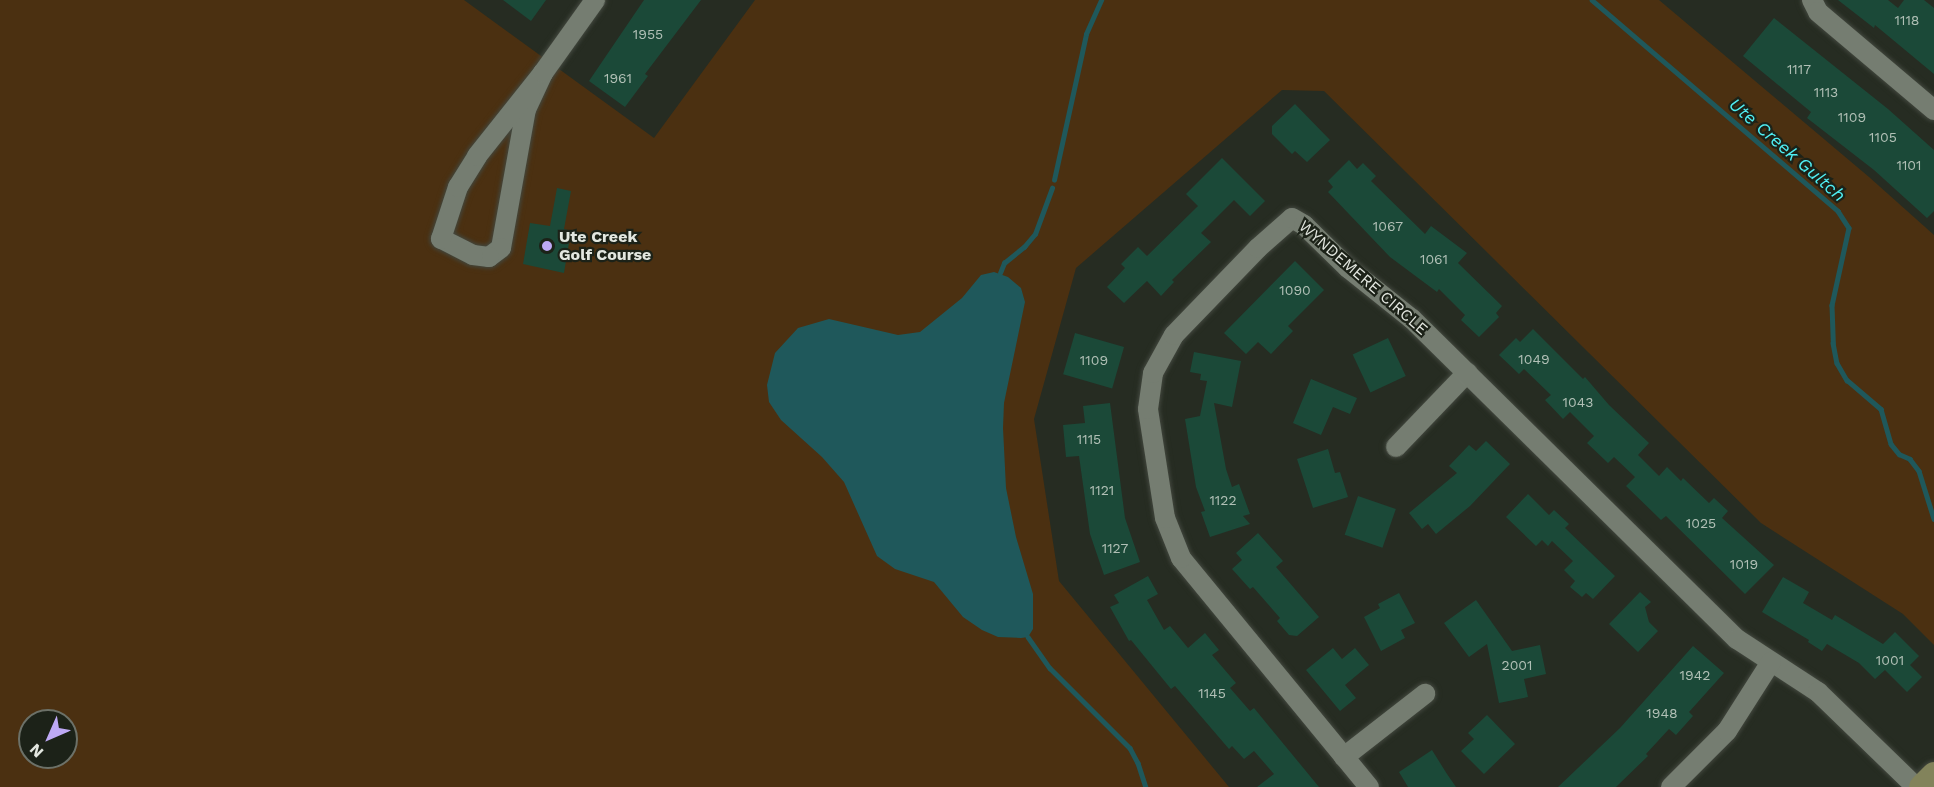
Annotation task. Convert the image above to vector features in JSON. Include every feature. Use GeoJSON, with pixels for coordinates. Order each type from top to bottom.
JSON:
{"type":"FeatureCollection","features":[{"type":"Feature","properties":{"kind":"main road"},"geometry":{"type":"LineString","coordinates":[[1922,787],[1934,775]]}},
{"type":"Feature","properties":{"kind":"street"},"geometry":{"type":"LineString","coordinates":[[543,73],[526,109],[501,248],[489,257],[473,255],[441,239],[458,187],[595,0]]}},
{"type":"Feature","properties":{"kind":"street"},"geometry":{"type":"LineString","coordinates":[[1812,0],[1818,12],[1934,110]]}},
{"type":"Feature","properties":{"kind":"street","name":"WYNDEMERE CIRCLE"},"geometry":{"type":"LineString","coordinates":[[1369,787],[1176,549],[1165,518],[1148,409],[1154,373],[1174,335],[1258,248],[1292,218],[1304,225],[1348,268],[1412,319],[1737,639],[1818,692],[1916,787]]}},
{"type":"Feature","properties":{"kind":"street"},"geometry":{"type":"LineString","coordinates":[[1396,447],[1467,373]]}},
{"type":"Feature","properties":{"kind":"street"},"geometry":{"type":"LineString","coordinates":[[1671,787],[1727,731],[1771,662]]}},
{"type":"Feature","properties":{"kind":"street"},"geometry":{"type":"LineString","coordinates":[[1344,758],[1425,694]]}},
{"type":"Feature","properties":{"kind":"shaded area","name":"Ute Creek Golf Course"},"geometry":{"type":"Polygon","coordinates":[[[0,0],[464,0],[654,138],[755,0],[1659,0],[1869,177],[1934,235],[1934,645],[1903,614],[1761,523],[1324,91],[1282,90],[1076,268],[1034,419],[1059,581],[1229,787],[0,787],[0,0]]]}},
{"type":"Feature","properties":{"kind":"water"},"geometry":{"type":"Polygon","coordinates":[[[994,272],[1008,277],[1021,288],[1025,302],[1004,403],[1003,428],[1006,488],[1016,537],[1033,594],[1033,629],[1028,637],[1021,638],[998,637],[982,630],[963,617],[934,582],[895,569],[877,556],[844,482],[822,457],[781,420],[769,402],[767,385],[775,353],[798,328],[829,319],[898,335],[920,332],[962,298],[981,275],[994,272]]]}},
{"type":"Feature","properties":{"kind":"building"},"geometry":{"type":"Polygon","coordinates":[[[503,0],[546,0],[531,21],[503,0]]]}},
{"type":"Feature","properties":{"kind":"building"},"geometry":{"type":"Polygon","coordinates":[[[644,0],[701,0],[645,74],[648,76],[625,107],[589,81],[644,0]]]}},
{"type":"Feature","properties":{"kind":"building"},"geometry":{"type":"Polygon","coordinates":[[[1838,0],[1888,0],[1898,8],[1904,0],[1924,0],[1934,8],[1934,74],[1875,25],[1874,28],[1838,0]]]}},
{"type":"Feature","properties":{"kind":"building"},"geometry":{"type":"Polygon","coordinates":[[[1774,18],[1888,109],[1934,150],[1934,211],[1927,218],[1874,170],[1807,118],[1811,112],[1743,56],[1774,18]]]}},
{"type":"Feature","properties":{"kind":"building"},"geometry":{"type":"Polygon","coordinates":[[[1295,104],[1330,140],[1307,162],[1295,151],[1292,154],[1272,134],[1272,126],[1295,104]]]}},
{"type":"Feature","properties":{"kind":"building"},"geometry":{"type":"Polygon","coordinates":[[[1222,158],[1265,201],[1250,216],[1234,200],[1201,233],[1211,242],[1172,280],[1174,282],[1161,296],[1147,281],[1124,303],[1107,287],[1125,268],[1121,264],[1138,247],[1147,256],[1198,206],[1186,194],[1222,158]]]}},
{"type":"Feature","properties":{"kind":"building"},"geometry":{"type":"Polygon","coordinates":[[[1349,160],[1357,169],[1363,163],[1376,176],[1371,181],[1425,234],[1431,226],[1467,253],[1458,263],[1502,306],[1496,313],[1499,317],[1479,337],[1461,320],[1465,315],[1439,289],[1437,292],[1390,257],[1328,192],[1333,187],[1328,181],[1349,160]]]}},
{"type":"Feature","properties":{"kind":"building"},"geometry":{"type":"Polygon","coordinates":[[[557,188],[571,191],[564,229],[571,231],[564,273],[523,264],[530,223],[550,226],[557,188]]]}},
{"type":"Feature","properties":{"kind":"building"},"geometry":{"type":"Polygon","coordinates":[[[1295,261],[1324,290],[1288,326],[1293,331],[1271,354],[1258,342],[1246,354],[1224,333],[1295,261]]]}},
{"type":"Feature","properties":{"kind":"building"},"geometry":{"type":"Polygon","coordinates":[[[1533,329],[1583,379],[1585,377],[1609,405],[1649,443],[1638,455],[1659,476],[1667,467],[1681,481],[1683,478],[1709,503],[1714,498],[1728,511],[1722,518],[1774,565],[1745,594],[1666,516],[1661,520],[1626,486],[1635,477],[1614,457],[1608,463],[1587,443],[1594,436],[1570,412],[1563,419],[1545,400],[1551,395],[1524,369],[1519,374],[1499,355],[1516,338],[1520,342],[1533,329]]]}},
{"type":"Feature","properties":{"kind":"building"},"geometry":{"type":"Polygon","coordinates":[[[1075,333],[1124,347],[1112,388],[1063,374],[1075,333]]]}},
{"type":"Feature","properties":{"kind":"building"},"geometry":{"type":"Polygon","coordinates":[[[1388,338],[1406,376],[1370,393],[1353,354],[1388,338]]]}},
{"type":"Feature","properties":{"kind":"building"},"geometry":{"type":"Polygon","coordinates":[[[1194,352],[1241,361],[1232,407],[1214,403],[1226,469],[1232,487],[1239,484],[1250,514],[1243,516],[1250,524],[1210,537],[1201,512],[1205,511],[1196,487],[1185,419],[1200,416],[1207,381],[1200,380],[1201,374],[1190,372],[1194,352]]]}},
{"type":"Feature","properties":{"kind":"building"},"geometry":{"type":"Polygon","coordinates":[[[1311,379],[1357,398],[1350,414],[1333,407],[1321,435],[1293,423],[1311,379]]]}},
{"type":"Feature","properties":{"kind":"building"},"geometry":{"type":"Polygon","coordinates":[[[1110,403],[1125,518],[1140,562],[1104,575],[1090,534],[1079,456],[1066,457],[1063,425],[1085,423],[1083,406],[1110,403]]]}},
{"type":"Feature","properties":{"kind":"building"},"geometry":{"type":"Polygon","coordinates":[[[1486,441],[1510,464],[1470,506],[1436,534],[1428,524],[1422,529],[1409,513],[1457,473],[1449,466],[1469,445],[1476,451],[1486,441]]]}},
{"type":"Feature","properties":{"kind":"building"},"geometry":{"type":"Polygon","coordinates":[[[1328,449],[1335,473],[1340,472],[1348,497],[1313,508],[1297,459],[1328,449]]]}},
{"type":"Feature","properties":{"kind":"building"},"geometry":{"type":"Polygon","coordinates":[[[1528,494],[1549,515],[1554,510],[1569,524],[1565,528],[1615,576],[1593,599],[1586,593],[1582,597],[1570,587],[1575,581],[1564,570],[1573,561],[1552,541],[1548,546],[1542,540],[1536,546],[1506,517],[1528,494]]]}},
{"type":"Feature","properties":{"kind":"building"},"geometry":{"type":"Polygon","coordinates":[[[1358,496],[1396,509],[1382,548],[1345,535],[1358,496]]]}},
{"type":"Feature","properties":{"kind":"building"},"geometry":{"type":"Polygon","coordinates":[[[1258,533],[1283,561],[1276,567],[1319,617],[1297,636],[1289,635],[1277,621],[1280,618],[1253,587],[1250,589],[1232,569],[1242,560],[1236,553],[1258,533]]]}},
{"type":"Feature","properties":{"kind":"building"},"geometry":{"type":"Polygon","coordinates":[[[1148,576],[1158,594],[1147,600],[1164,630],[1170,626],[1188,648],[1205,633],[1219,650],[1212,655],[1236,683],[1230,688],[1250,711],[1254,708],[1319,787],[1257,787],[1274,774],[1254,751],[1244,759],[1232,746],[1229,749],[1175,686],[1171,689],[1131,640],[1129,641],[1110,607],[1119,603],[1114,595],[1148,576]]]}},
{"type":"Feature","properties":{"kind":"building"},"geometry":{"type":"Polygon","coordinates":[[[1783,577],[1809,592],[1803,603],[1832,620],[1835,615],[1883,644],[1895,632],[1919,656],[1910,665],[1922,677],[1907,692],[1885,670],[1875,679],[1859,663],[1827,644],[1822,651],[1808,642],[1809,640],[1762,612],[1783,577]]]}},
{"type":"Feature","properties":{"kind":"building"},"geometry":{"type":"Polygon","coordinates":[[[1640,592],[1651,602],[1645,607],[1649,622],[1658,631],[1638,652],[1609,624],[1640,592]]]}},
{"type":"Feature","properties":{"kind":"building"},"geometry":{"type":"Polygon","coordinates":[[[1399,593],[1415,623],[1401,630],[1405,638],[1381,651],[1364,617],[1380,608],[1378,604],[1399,593]]]}},
{"type":"Feature","properties":{"kind":"building"},"geometry":{"type":"Polygon","coordinates":[[[1476,600],[1512,651],[1540,645],[1546,674],[1524,679],[1528,697],[1499,703],[1487,644],[1469,657],[1444,623],[1476,600]]]}},
{"type":"Feature","properties":{"kind":"building"},"geometry":{"type":"Polygon","coordinates":[[[1693,646],[1724,673],[1689,712],[1693,716],[1676,735],[1669,729],[1646,754],[1648,756],[1616,787],[1558,787],[1620,728],[1693,646]]]}},
{"type":"Feature","properties":{"kind":"building"},"geometry":{"type":"Polygon","coordinates":[[[1333,648],[1342,659],[1355,648],[1369,665],[1345,685],[1356,698],[1340,711],[1306,670],[1333,648]]]}},
{"type":"Feature","properties":{"kind":"building"},"geometry":{"type":"Polygon","coordinates":[[[1487,715],[1515,744],[1484,774],[1461,751],[1474,739],[1468,733],[1487,715]]]}},
{"type":"Feature","properties":{"kind":"building"},"geometry":{"type":"Polygon","coordinates":[[[1432,750],[1456,787],[1408,787],[1399,772],[1432,750]]]}},
{"type":"Feature","properties":{"kind":"waterway"},"geometry":{"type":"LineString","coordinates":[[1054,180],[1086,34],[1101,0]]}},
{"type":"Feature","properties":{"kind":"waterway","name":"Ute Creek Gultch"},"geometry":{"type":"LineString","coordinates":[[1592,0],[1838,211],[1849,228],[1832,305],[1833,343],[1837,363],[1847,380],[1881,409],[1891,444],[1899,454],[1910,459],[1919,471],[1934,519]]}},
{"type":"Feature","properties":{"kind":"waterway"},"geometry":{"type":"LineString","coordinates":[[1000,273],[1004,263],[1024,247],[1035,234],[1052,188]]}},
{"type":"Feature","properties":{"kind":"waterway","name":"Ute Creek Gultch"},"geometry":{"type":"LineString","coordinates":[[1028,637],[1050,668],[1130,748],[1146,787]]}},
{"type":"Feature","properties":{"kind":"place","name":"Ute Creek Golf Course"},"geometry":{"type":"Point","coordinates":[547,246]}}]}
